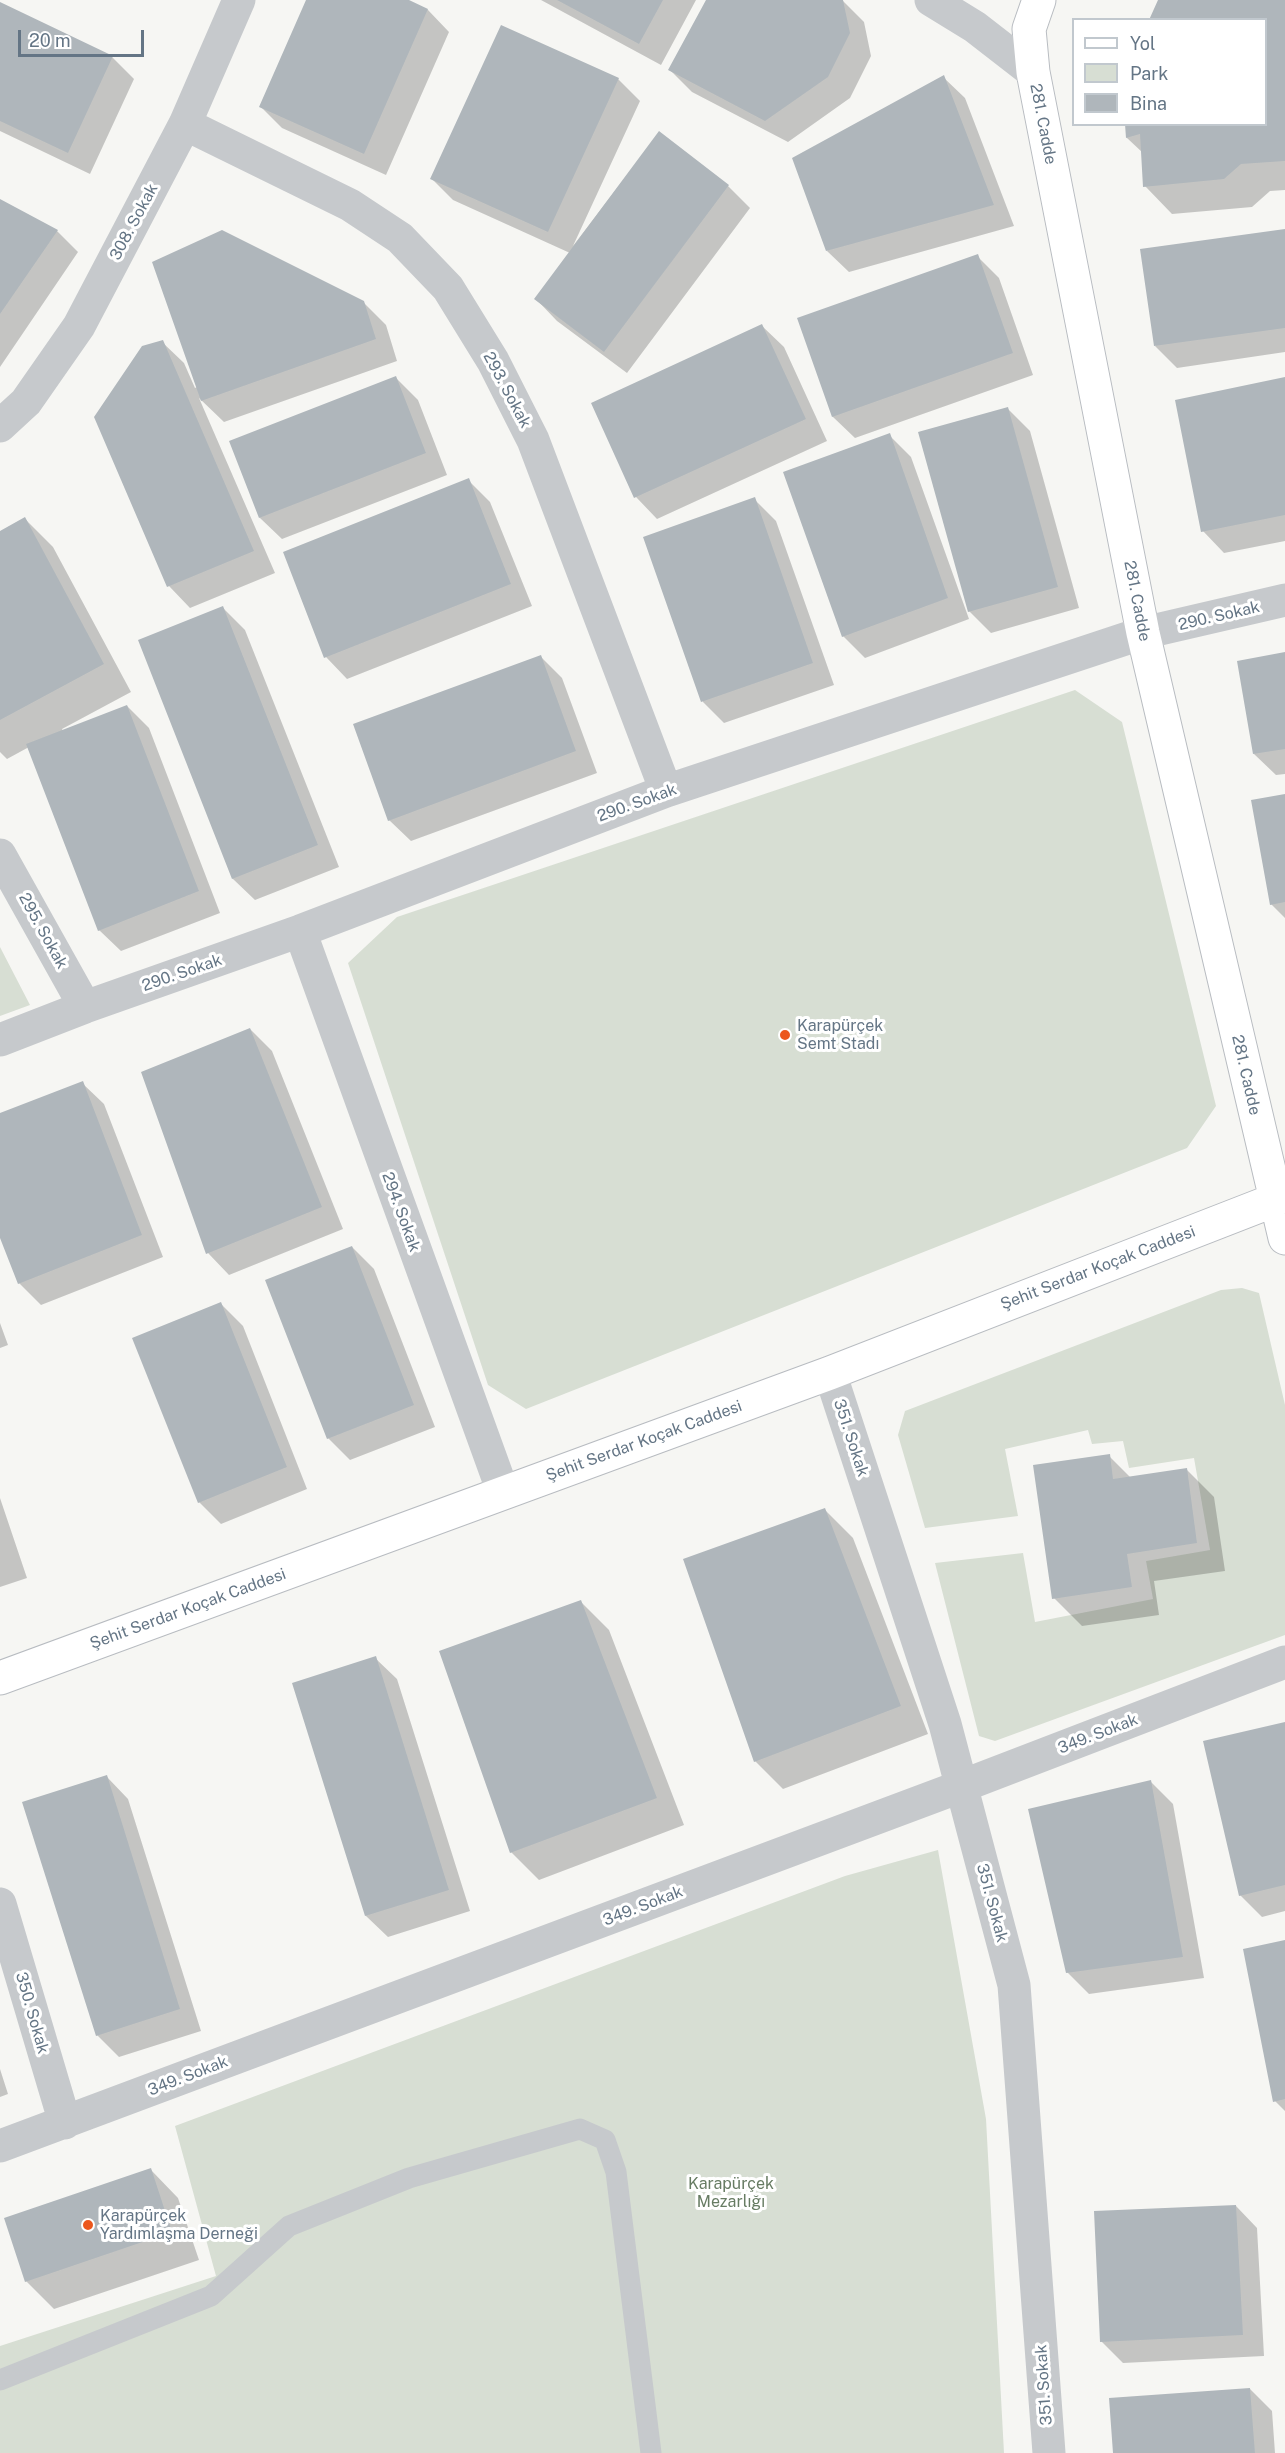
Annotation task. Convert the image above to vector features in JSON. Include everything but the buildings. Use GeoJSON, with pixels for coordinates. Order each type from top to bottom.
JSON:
{"type":"FeatureCollection","features":[{"type":"Feature","properties":{"kind":"street","name":"308. Sokak"},"geometry":{"type":"LineString","coordinates":[[0,426],[26,402],[79,326],[185,124],[239,0]]}},
{"type":"Feature","properties":{"kind":"street"},"geometry":{"type":"LineString","coordinates":[[931,0],[975,27],[1033,72]]}},
{"type":"Feature","properties":{"kind":"street","name":"281. Cadde"},"geometry":{"type":"LineString","coordinates":[[1038,0],[1029,29],[1033,72],[1143,633],[1280,1197],[1285,1238]]}},
{"type":"Feature","properties":{"kind":"street","name":"293. Sokak"},"geometry":{"type":"LineString","coordinates":[[185,124],[350,205],[400,237],[448,288],[493,361],[533,440],[666,791]]}},
{"type":"Feature","properties":{"kind":"street","name":"290. Sokak"},"geometry":{"type":"LineString","coordinates":[[0,1040],[85,1007],[300,931],[666,791],[1143,633],[1285,600]]}},
{"type":"Feature","properties":{"kind":"street","name":"295. Sokak"},"geometry":{"type":"LineString","coordinates":[[0,855],[85,1007]]}},
{"type":"Feature","properties":{"kind":"street","name":"294. Sokak"},"geometry":{"type":"LineString","coordinates":[[300,931],[503,1492]]}},
{"type":"Feature","properties":{"kind":"street","name":"Şehit Serdar Koçak Caddesi"},"geometry":{"type":"LineString","coordinates":[[0,1678],[830,1373],[1280,1197]]}},
{"type":"Feature","properties":{"kind":"street","name":"351. Sokak"},"geometry":{"type":"LineString","coordinates":[[830,1373],[945,1724],[1014,1984],[1050,2453]]}},
{"type":"Feature","properties":{"kind":"street","name":"349. Sokak"},"geometry":{"type":"LineString","coordinates":[[0,2146],[962,1786],[1285,1662]]}},
{"type":"Feature","properties":{"kind":"street","name":"350. Sokak"},"geometry":{"type":"LineString","coordinates":[[0,1904],[64,2122]]}},
{"type":"Feature","properties":{"kind":"lane"},"geometry":{"type":"LineString","coordinates":[[0,2380],[211,2295],[289,2226],[409,2178],[580,2129],[605,2140],[616,2172],[651,2453]]}},
{"type":"Feature","properties":{"kind":"green space","name":"Karapürçek Semt Stadı"},"geometry":{"type":"Polygon","coordinates":[[[1075,690],[1122,722],[1216,1106],[1187,1148],[526,1409],[488,1385],[348,963],[397,917],[1075,690]]]}},
{"type":"Feature","properties":{"kind":"green space"},"geometry":{"type":"Polygon","coordinates":[[[0,947],[30,1005],[0,1016],[0,947]]]}},
{"type":"Feature","properties":{"kind":"green space"},"geometry":{"type":"Polygon","coordinates":[[[1242,1288],[1259,1293],[1285,1405],[1285,1635],[995,1741],[979,1736],[935,1563],[1023,1553],[1035,1622],[1153,1599],[1146,1561],[1210,1550],[1194,1458],[1129,1468],[1123,1441],[1092,1444],[1088,1430],[1005,1449],[1018,1516],[925,1528],[898,1435],[905,1411],[1221,1290],[1242,1288]]]}},
{"type":"Feature","properties":{"kind":"green space","name":"Karapürçek Mezarlığı"},"geometry":{"type":"Polygon","coordinates":[[[938,1850],[986,2119],[1004,2453],[0,2453],[0,2346],[216,2276],[175,2126],[845,1876],[938,1850]]]}},
{"type":"Feature","properties":{"kind":"place","name":"Karapürçek Semt Stadı"},"geometry":{"type":"Point","coordinates":[785,1035]}},
{"type":"Feature","properties":{"kind":"place","name":"Karapürçek Yardımlaşma Derneği"},"geometry":{"type":"Point","coordinates":[88,2225]}}]}
